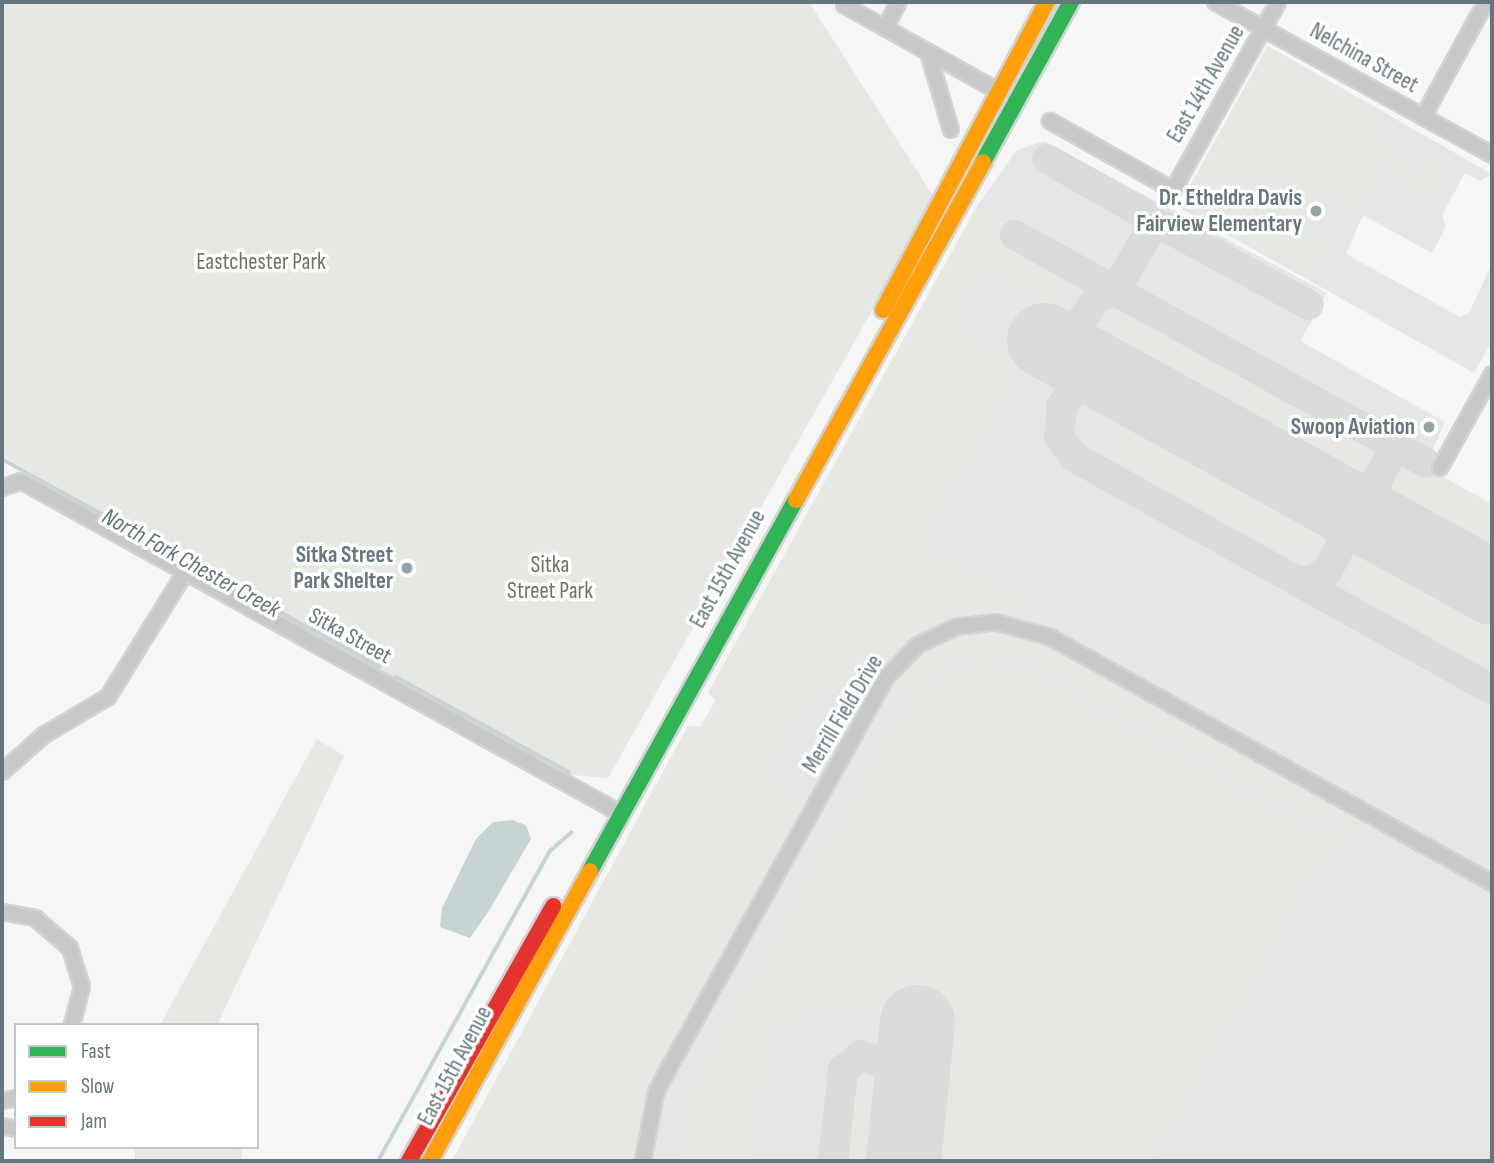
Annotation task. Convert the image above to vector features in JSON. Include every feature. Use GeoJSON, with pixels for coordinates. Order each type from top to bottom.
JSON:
{"type":"FeatureCollection","features":[{"type":"Feature","properties":{"kind":"main road","name":"East 15th Avenue"},"geometry":{"type":"LineString","coordinates":[[430,1161],[614,810],[1047,2]]}},
{"type":"Feature","properties":{"kind":"main road","name":"East 15th Avenue"},"geometry":{"type":"LineString","coordinates":[[409,1161],[614,810],[1071,2]]}},
{"type":"Feature","properties":{"kind":"street"},"geometry":{"type":"LineString","coordinates":[[885,27],[899,2]]}},
{"type":"Feature","properties":{"kind":"street","name":"Nelchina Street"},"geometry":{"type":"LineString","coordinates":[[1214,2],[1492,155]]}},
{"type":"Feature","properties":{"kind":"street","name":"East 14th Avenue"},"geometry":{"type":"LineString","coordinates":[[1050,121],[1173,190],[1278,2]]}},
{"type":"Feature","properties":{"kind":"street"},"geometry":{"type":"LineString","coordinates":[[1423,117],[1486,2]]}},
{"type":"Feature","properties":{"kind":"street"},"geometry":{"type":"LineString","coordinates":[[845,5],[998,91]]}},
{"type":"Feature","properties":{"kind":"street"},"geometry":{"type":"LineString","coordinates":[[928,52],[951,130]]}},
{"type":"Feature","properties":{"kind":"street"},"geometry":{"type":"LineString","coordinates":[[1440,468],[1492,374]]}},
{"type":"Feature","properties":{"kind":"street","name":"Sitka Street"},"geometry":{"type":"LineString","coordinates":[[2,488],[21,481],[614,810]]}},
{"type":"Feature","properties":{"kind":"street"},"geometry":{"type":"LineString","coordinates":[[2,772],[44,735],[108,697],[186,571]]}},
{"type":"Feature","properties":{"kind":"street","name":"Merrill Field Drive"},"geometry":{"type":"LineString","coordinates":[[643,1161],[656,1093],[882,684],[918,645],[956,627],[995,622],[1050,637],[1492,883]]}},
{"type":"Feature","properties":{"kind":"street"},"geometry":{"type":"LineString","coordinates":[[2,912],[35,918],[70,948],[82,987],[73,1023]]}},
{"type":"Feature","properties":{"kind":"shaded area","name":"Dr. Etheldra Davis Fairview Elementary"},"geometry":{"type":"Polygon","coordinates":[[[1268,46],[1492,174],[1480,181],[1465,173],[1442,215],[1446,227],[1432,253],[1363,215],[1346,254],[1460,317],[1469,313],[1492,264],[1492,341],[1474,373],[1178,207],[1268,46]]]}},
{"type":"Feature","properties":{"kind":"shaded area"},"geometry":{"type":"Polygon","coordinates":[[[1044,141],[1327,293],[1300,341],[1445,422],[1425,467],[1492,504],[1492,1161],[452,1161],[688,726],[700,727],[716,700],[708,693],[979,203],[1017,150],[1044,141]]]}},
{"type":"Feature","properties":{"kind":"shaded area"},"geometry":{"type":"Polygon","coordinates":[[[512,820],[526,825],[531,839],[488,912],[470,938],[440,927],[442,908],[476,839],[493,822],[512,820]]]}},
{"type":"Feature","properties":{"kind":"green space","name":"Eastchester Park"},"geometry":{"type":"Polygon","coordinates":[[[2,2],[809,2],[935,199],[608,778],[573,775],[516,745],[2,456],[2,2]]]}},
{"type":"Feature","properties":{"kind":"green space"},"geometry":{"type":"Polygon","coordinates":[[[1267,47],[1385,113],[1336,202],[1323,195],[1304,231],[1331,246],[1313,278],[1180,205],[1267,47]]]}},
{"type":"Feature","properties":{"kind":"green space"},"geometry":{"type":"Polygon","coordinates":[[[1377,130],[1391,144],[1373,178],[1400,195],[1396,200],[1373,198],[1351,211],[1337,203],[1377,130]]]}},
{"type":"Feature","properties":{"kind":"green space"},"geometry":{"type":"Polygon","coordinates":[[[1400,144],[1420,156],[1401,188],[1381,176],[1400,144]]]}},
{"type":"Feature","properties":{"kind":"green space"},"geometry":{"type":"Polygon","coordinates":[[[1425,159],[1445,170],[1428,201],[1408,190],[1425,159]]]}},
{"type":"Feature","properties":{"kind":"green space"},"geometry":{"type":"Polygon","coordinates":[[[979,203],[1012,222],[1001,241],[1048,267],[1059,284],[1049,305],[983,268],[955,322],[1021,362],[925,544],[1127,657],[1120,666],[1050,626],[1007,614],[972,613],[906,639],[866,688],[813,693],[772,766],[800,815],[651,1083],[635,1161],[452,1161],[688,726],[700,727],[716,700],[708,693],[979,203]]]}},
{"type":"Feature","properties":{"kind":"green space"},"geometry":{"type":"Polygon","coordinates":[[[1134,317],[1368,447],[1361,469],[1338,473],[1242,420],[1250,390],[1236,386],[1223,408],[1111,345],[1107,341],[1115,324],[1134,317]]]}},
{"type":"Feature","properties":{"kind":"green space"},"geometry":{"type":"Polygon","coordinates":[[[1132,418],[1318,517],[1324,532],[1320,547],[1311,555],[1289,557],[1115,460],[1110,439],[1118,423],[1132,418]]]}},
{"type":"Feature","properties":{"kind":"green space"},"geometry":{"type":"Polygon","coordinates":[[[1414,467],[1425,467],[1492,504],[1492,558],[1400,506],[1393,485],[1397,475],[1414,467]]]}},
{"type":"Feature","properties":{"kind":"green space"},"geometry":{"type":"Polygon","coordinates":[[[1371,549],[1492,614],[1492,670],[1357,595],[1350,585],[1350,565],[1371,549]]]}},
{"type":"Feature","properties":{"kind":"green space"},"geometry":{"type":"Polygon","coordinates":[[[1012,633],[1032,638],[1344,811],[1326,826],[1318,824],[1029,665],[966,659],[937,669],[894,707],[881,699],[900,671],[924,652],[971,634],[1012,633]]]}},
{"type":"Feature","properties":{"kind":"green space"},"geometry":{"type":"Polygon","coordinates":[[[1136,663],[1434,830],[1431,836],[1134,676],[1136,663]]]}},
{"type":"Feature","properties":{"kind":"green space"},"geometry":{"type":"Polygon","coordinates":[[[977,665],[1027,671],[1318,832],[1331,834],[1353,814],[1361,819],[1341,851],[1329,847],[1153,1161],[929,1161],[941,1024],[819,1011],[787,1023],[764,1051],[753,1161],[677,1161],[690,1092],[885,738],[923,686],[977,665]]]}},
{"type":"Feature","properties":{"kind":"green space"},"geometry":{"type":"Polygon","coordinates":[[[317,739],[344,756],[218,1023],[161,1023],[317,739]]]}},
{"type":"Feature","properties":{"kind":"green space"},"geometry":{"type":"Polygon","coordinates":[[[859,1072],[878,1077],[883,1088],[878,1161],[841,1161],[846,1090],[859,1072]]]}},
{"type":"Feature","properties":{"kind":"green space"},"geometry":{"type":"Polygon","coordinates":[[[135,1149],[242,1149],[242,1161],[135,1161],[135,1149]]]}},
{"type":"Feature","properties":{"kind":"waterway","name":"North Fork Chester Creek"},"geometry":{"type":"LineString","coordinates":[[2,459],[380,667]]}},
{"type":"Feature","properties":{"kind":"waterway","name":"North Fork Chester Creek"},"geometry":{"type":"LineString","coordinates":[[396,677],[569,772]]}},
{"type":"Feature","properties":{"kind":"waterway","name":"North Fork Chester Creek"},"geometry":{"type":"LineString","coordinates":[[378,1161],[550,851],[571,833]]}},
{"type":"Feature","properties":{"kind":"taxiway"},"geometry":{"type":"LineString","coordinates":[[1047,159],[1146,215],[1150,230]]}},
{"type":"Feature","properties":{"kind":"taxiway"},"geometry":{"type":"LineString","coordinates":[[1116,290],[1150,230],[1162,225],[1309,305]]}},
{"type":"Feature","properties":{"kind":"taxiway"},"geometry":{"type":"LineString","coordinates":[[1015,235],[1426,463]]}},
{"type":"Feature","properties":{"kind":"taxiway"},"geometry":{"type":"LineString","coordinates":[[1095,368],[1081,350],[1081,321],[1099,295],[1120,292]]}},
{"type":"Feature","properties":{"kind":"taxiway"},"geometry":{"type":"LineString","coordinates":[[1113,378],[1084,381],[1062,405],[1059,437],[1074,457],[1492,690]]}},
{"type":"Feature","properties":{"kind":"taxiway"},"geometry":{"type":"LineString","coordinates":[[1297,581],[1313,581],[1327,571],[1396,446]]}},
{"type":"Feature","properties":{"kind":"taxiway"},"geometry":{"type":"LineString","coordinates":[[1377,482],[1377,510],[1396,534]]}},
{"type":"Feature","properties":{"kind":"taxiway"},"geometry":{"type":"LineString","coordinates":[[1315,489],[1347,497],[1377,482]]}},
{"type":"Feature","properties":{"kind":"taxiway"},"geometry":{"type":"LineString","coordinates":[[833,1161],[843,1070],[861,1055],[895,1068],[906,1129]]}},
{"type":"Feature","properties":{"kind":"runway"},"geometry":{"type":"LineString","coordinates":[[1044,340],[1492,587]]}},
{"type":"Feature","properties":{"kind":"runway"},"geometry":{"type":"LineString","coordinates":[[903,1161],[917,1022]]}},
{"type":"Feature","properties":{"kind":"traffic: fast"},"geometry":{"type":"LineString","coordinates":[[983,162],[1071,2]]}},
{"type":"Feature","properties":{"kind":"traffic: fast"},"geometry":{"type":"LineString","coordinates":[[590,871],[796,500]]}},
{"type":"Feature","properties":{"kind":"traffic: slow"},"geometry":{"type":"LineString","coordinates":[[883,310],[1047,2]]}},
{"type":"Feature","properties":{"kind":"traffic: slow"},"geometry":{"type":"LineString","coordinates":[[796,500],[983,162]]}},
{"type":"Feature","properties":{"kind":"traffic: slow"},"geometry":{"type":"LineString","coordinates":[[430,1161],[590,871]]}},
{"type":"Feature","properties":{"kind":"traffic: jam"},"geometry":{"type":"LineString","coordinates":[[409,1161],[553,906]]}},
{"type":"Feature","properties":{"kind":"place","name":"Dr. Etheldra Davis Fairview Elementary"},"geometry":{"type":"Point","coordinates":[1316,211]}},
{"type":"Feature","properties":{"kind":"place","name":"Swoop Aviation"},"geometry":{"type":"Point","coordinates":[1429,427]}},
{"type":"Feature","properties":{"kind":"place","name":"Sitka Street Park Shelter"},"geometry":{"type":"Point","coordinates":[407,568]}},
{"type":"Feature","properties":{"kind":"park label","name":"Sitka Street Park"},"geometry":{"type":"Point","coordinates":[550,578]}}]}
